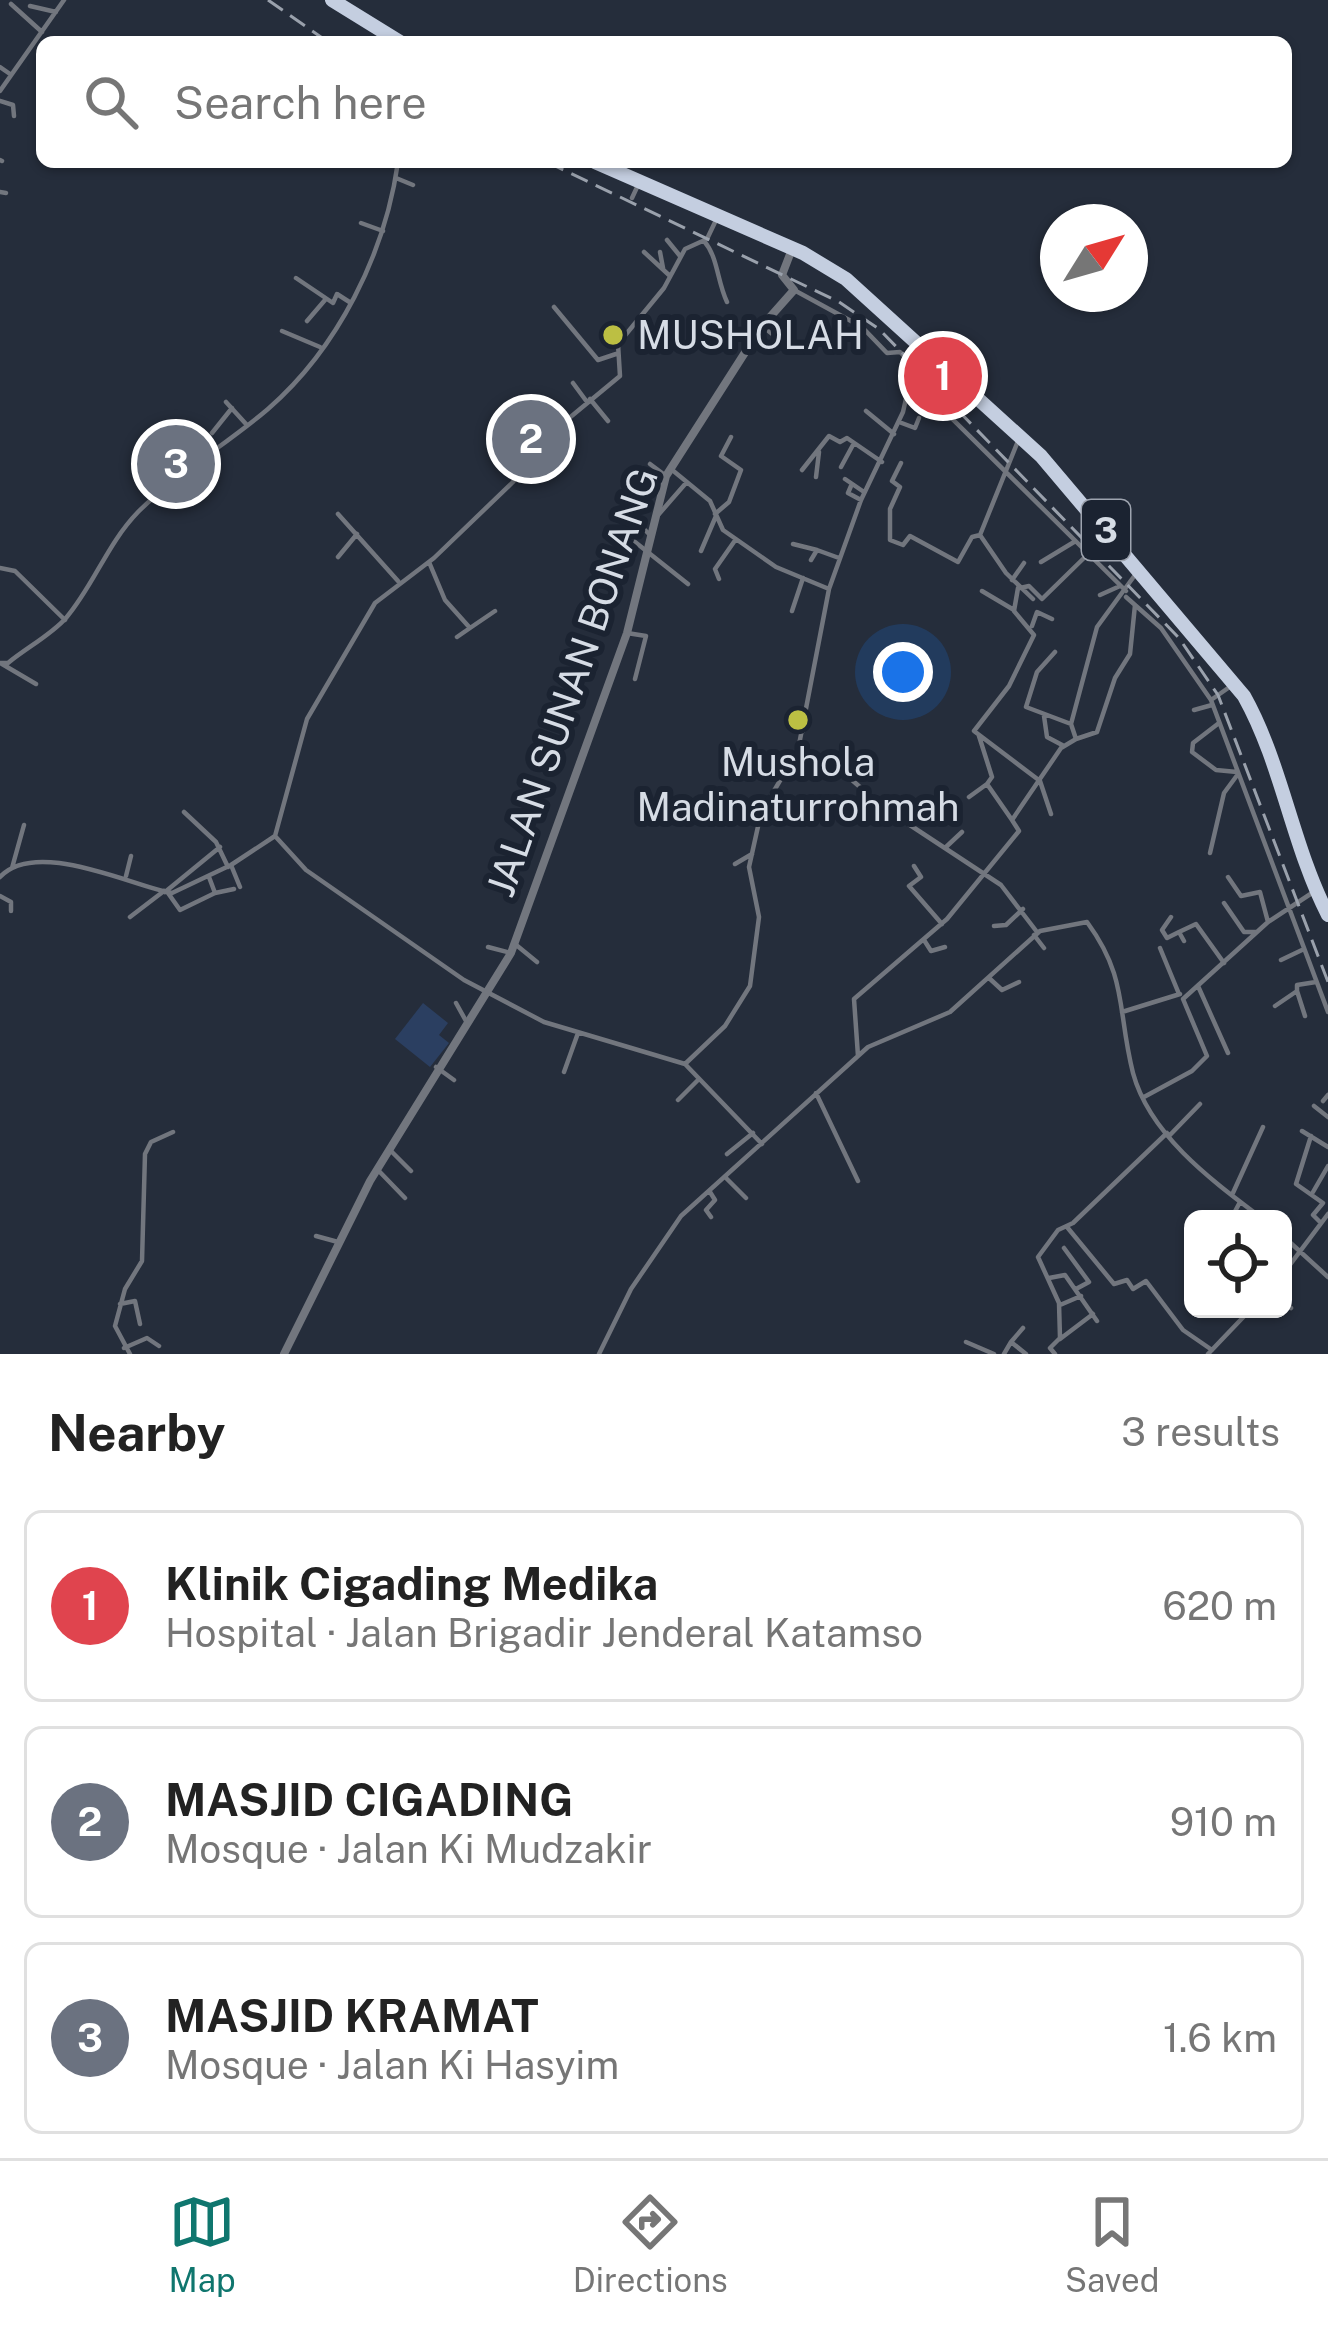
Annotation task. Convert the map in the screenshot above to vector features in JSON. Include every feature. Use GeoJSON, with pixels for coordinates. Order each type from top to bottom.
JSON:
{"type":"FeatureCollection","features":[{"type":"Feature","properties":{"kind":"highway"},"geometry":{"type":"LineString","coordinates":[[332,0],[390,36]]}},
{"type":"Feature","properties":{"kind":"highway","name":"3"},"geometry":{"type":"LineString","coordinates":[[603,168],[635,191],[792,249],[846,279],[1021,436],[1235,683],[1262,734],[1315,890],[1328,915]]}},
{"type":"Feature","properties":{"kind":"street"},"geometry":{"type":"LineString","coordinates":[[39,36],[64,0]]}},
{"type":"Feature","properties":{"kind":"street"},"geometry":{"type":"LineString","coordinates":[[11,4],[42,32]]}},
{"type":"Feature","properties":{"kind":"street"},"geometry":{"type":"LineString","coordinates":[[30,6],[56,12]]}},
{"type":"Feature","properties":{"kind":"street"},"geometry":{"type":"LineString","coordinates":[[0,91],[36,40]]}},
{"type":"Feature","properties":{"kind":"street"},"geometry":{"type":"LineString","coordinates":[[0,67],[10,74]]}},
{"type":"Feature","properties":{"kind":"street"},"geometry":{"type":"LineString","coordinates":[[0,101],[13,105],[14,116]]}},
{"type":"Feature","properties":{"kind":"street"},"geometry":{"type":"LineString","coordinates":[[36,684],[1,664],[65,620],[118,534],[170,481],[287,390],[321,348],[351,303],[382,231],[397,168]]}},
{"type":"Feature","properties":{"kind":"street"},"geometry":{"type":"LineString","coordinates":[[396,178],[413,184]]}},
{"type":"Feature","properties":{"kind":"street"},"geometry":{"type":"LineString","coordinates":[[554,307],[598,360],[616,354],[687,246],[704,241],[717,218]]}},
{"type":"Feature","properties":{"kind":"street"},"geometry":{"type":"LineString","coordinates":[[361,223],[382,231]]}},
{"type":"Feature","properties":{"kind":"street"},"geometry":{"type":"LineString","coordinates":[[667,240],[680,256]]}},
{"type":"Feature","properties":{"kind":"street"},"geometry":{"type":"LineString","coordinates":[[704,241],[715,256],[713,271],[728,302]]}},
{"type":"Feature","properties":{"kind":"street"},"geometry":{"type":"LineString","coordinates":[[792,249],[782,275],[794,290],[862,327],[887,353],[900,352],[911,363]]}},
{"type":"Feature","properties":{"kind":"street"},"geometry":{"type":"LineString","coordinates":[[644,252],[670,277]]}},
{"type":"Feature","properties":{"kind":"street"},"geometry":{"type":"LineString","coordinates":[[660,252],[663,268]]}},
{"type":"Feature","properties":{"kind":"street"},"geometry":{"type":"LineString","coordinates":[[296,278],[325,300],[333,303],[338,294],[351,303]]}},
{"type":"Feature","properties":{"kind":"street","name":"JALAN SUNAN BONANG"},"geometry":{"type":"LineString","coordinates":[[284,1354],[377,1169],[513,949],[627,633],[668,473],[762,326],[794,290]]}},
{"type":"Feature","properties":{"kind":"street"},"geometry":{"type":"LineString","coordinates":[[308,321],[325,300]]}},
{"type":"Feature","properties":{"kind":"street"},"geometry":{"type":"LineString","coordinates":[[762,326],[776,337]]}},
{"type":"Feature","properties":{"kind":"street"},"geometry":{"type":"LineString","coordinates":[[282,332],[307,337],[321,348]]}},
{"type":"Feature","properties":{"kind":"street"},"geometry":{"type":"LineString","coordinates":[[685,1064],[725,1026],[750,986],[759,917],[751,882],[752,854],[760,814],[797,750],[838,557],[899,422],[911,363],[920,345]]}},
{"type":"Feature","properties":{"kind":"street"},"geometry":{"type":"LineString","coordinates":[[166,892],[209,877],[274,836],[312,710],[370,610],[513,482],[533,448],[622,374],[616,354]]}},
{"type":"Feature","properties":{"kind":"street"},"geometry":{"type":"LineString","coordinates":[[911,378],[1004,466],[1165,633],[1212,702],[1328,1012]]}},
{"type":"Feature","properties":{"kind":"street"},"geometry":{"type":"LineString","coordinates":[[573,383],[608,421]]}},
{"type":"Feature","properties":{"kind":"street"},"geometry":{"type":"LineString","coordinates":[[226,402],[246,424]]}},
{"type":"Feature","properties":{"kind":"street"},"geometry":{"type":"LineString","coordinates":[[212,433],[232,409]]}},
{"type":"Feature","properties":{"kind":"street"},"geometry":{"type":"LineString","coordinates":[[866,411],[894,434]]}},
{"type":"Feature","properties":{"kind":"street"},"geometry":{"type":"LineString","coordinates":[[899,422],[915,428],[919,418]]}},
{"type":"Feature","properties":{"kind":"street"},"geometry":{"type":"LineString","coordinates":[[802,470],[829,436],[854,443],[882,462]]}},
{"type":"Feature","properties":{"kind":"street"},"geometry":{"type":"LineString","coordinates":[[980,535],[1004,466],[1021,436]]}},
{"type":"Feature","properties":{"kind":"street"},"geometry":{"type":"LineString","coordinates":[[701,551],[716,515],[729,502],[740,471],[721,456],[730,437]]}},
{"type":"Feature","properties":{"kind":"street"},"geometry":{"type":"LineString","coordinates":[[200,438],[211,452]]}},
{"type":"Feature","properties":{"kind":"street"},"geometry":{"type":"LineString","coordinates":[[841,467],[854,443]]}},
{"type":"Feature","properties":{"kind":"street"},"geometry":{"type":"LineString","coordinates":[[816,476],[819,452]]}},
{"type":"Feature","properties":{"kind":"street"},"geometry":{"type":"LineString","coordinates":[[901,463],[892,481],[900,487],[890,509],[891,540],[903,545],[909,536],[958,562],[972,537],[980,535]]}},
{"type":"Feature","properties":{"kind":"street"},"geometry":{"type":"LineString","coordinates":[[650,464],[710,501],[736,539],[776,567],[829,589]]}},
{"type":"Feature","properties":{"kind":"street"},"geometry":{"type":"LineString","coordinates":[[845,479],[862,496]]}},
{"type":"Feature","properties":{"kind":"street"},"geometry":{"type":"LineString","coordinates":[[654,517],[686,483]]}},
{"type":"Feature","properties":{"kind":"street"},"geometry":{"type":"LineString","coordinates":[[338,514],[399,582]]}},
{"type":"Feature","properties":{"kind":"street"},"geometry":{"type":"LineString","coordinates":[[634,519],[650,535]]}},
{"type":"Feature","properties":{"kind":"street"},"geometry":{"type":"LineString","coordinates":[[338,557],[357,533]]}},
{"type":"Feature","properties":{"kind":"street"},"geometry":{"type":"LineString","coordinates":[[625,534],[688,584]]}},
{"type":"Feature","properties":{"kind":"street"},"geometry":{"type":"LineString","coordinates":[[980,535],[1012,580],[1034,599]]}},
{"type":"Feature","properties":{"kind":"street"},"geometry":{"type":"LineString","coordinates":[[719,579],[716,567],[736,539]]}},
{"type":"Feature","properties":{"kind":"street"},"geometry":{"type":"LineString","coordinates":[[1041,562],[1074,542]]}},
{"type":"Feature","properties":{"kind":"street"},"geometry":{"type":"LineString","coordinates":[[793,544],[838,557]]}},
{"type":"Feature","properties":{"kind":"street"},"geometry":{"type":"LineString","coordinates":[[811,560],[817,550]]}},
{"type":"Feature","properties":{"kind":"street"},"geometry":{"type":"LineString","coordinates":[[1019,588],[1029,586],[1042,599],[1086,556]]}},
{"type":"Feature","properties":{"kind":"street"},"geometry":{"type":"LineString","coordinates":[[429,562],[445,600],[470,628]]}},
{"type":"Feature","properties":{"kind":"street"},"geometry":{"type":"LineString","coordinates":[[1012,580],[1024,563]]}},
{"type":"Feature","properties":{"kind":"street"},"geometry":{"type":"LineString","coordinates":[[0,568],[15,571],[65,620]]}},
{"type":"Feature","properties":{"kind":"street"},"geometry":{"type":"LineString","coordinates":[[1076,739],[1071,724],[1097,627],[1138,568]]}},
{"type":"Feature","properties":{"kind":"street"},"geometry":{"type":"LineString","coordinates":[[792,611],[803,578]]}},
{"type":"Feature","properties":{"kind":"street"},"geometry":{"type":"LineString","coordinates":[[1014,610],[1019,588]]}},
{"type":"Feature","properties":{"kind":"street"},"geometry":{"type":"LineString","coordinates":[[969,797],[992,777],[975,727],[1009,686],[1034,635],[1014,610],[982,591]]}},
{"type":"Feature","properties":{"kind":"street"},"geometry":{"type":"LineString","coordinates":[[1100,595],[1123,591]]}},
{"type":"Feature","properties":{"kind":"street"},"geometry":{"type":"LineString","coordinates":[[1012,820],[1064,746],[1097,732],[1115,678],[1130,654],[1135,605]]}},
{"type":"Feature","properties":{"kind":"street"},"geometry":{"type":"LineString","coordinates":[[457,637],[495,611]]}},
{"type":"Feature","properties":{"kind":"street"},"geometry":{"type":"LineString","coordinates":[[1031,629],[1037,612],[1052,619]]}},
{"type":"Feature","properties":{"kind":"street"},"geometry":{"type":"LineString","coordinates":[[627,633],[646,636],[634,679]]}},
{"type":"Feature","properties":{"kind":"street"},"geometry":{"type":"LineString","coordinates":[[1055,652],[1037,672],[1026,706],[1071,724]]}},
{"type":"Feature","properties":{"kind":"street"},"geometry":{"type":"LineString","coordinates":[[1194,710],[1235,683]]}},
{"type":"Feature","properties":{"kind":"street"},"geometry":{"type":"LineString","coordinates":[[793,712],[791,720],[803,731]]}},
{"type":"Feature","properties":{"kind":"street"},"geometry":{"type":"LineString","coordinates":[[1044,716],[1047,737],[1064,746]]}},
{"type":"Feature","properties":{"kind":"street"},"geometry":{"type":"LineString","coordinates":[[1220,723],[1198,737],[1192,752],[1216,770],[1238,773]]}},
{"type":"Feature","properties":{"kind":"street"},"geometry":{"type":"LineString","coordinates":[[979,736],[1040,781],[1051,814]]}},
{"type":"Feature","properties":{"kind":"street"},"geometry":{"type":"LineString","coordinates":[[797,750],[837,767],[884,808],[986,873],[1023,909],[1044,948]]}},
{"type":"Feature","properties":{"kind":"street"},"geometry":{"type":"LineString","coordinates":[[1210,853],[1224,793],[1238,773]]}},
{"type":"Feature","properties":{"kind":"street"},"geometry":{"type":"LineString","coordinates":[[858,1056],[854,999],[942,924],[1020,830],[987,784]]}},
{"type":"Feature","properties":{"kind":"street"},"geometry":{"type":"LineString","coordinates":[[12,868],[93,867],[166,892],[180,910],[215,892],[237,888],[220,847],[184,812]]}},
{"type":"Feature","properties":{"kind":"street"},"geometry":{"type":"LineString","coordinates":[[0,878],[12,868],[24,825]]}},
{"type":"Feature","properties":{"kind":"street"},"geometry":{"type":"LineString","coordinates":[[946,847],[962,832]]}},
{"type":"Feature","properties":{"kind":"street"},"geometry":{"type":"LineString","coordinates":[[274,836],[306,869],[377,922],[487,990],[578,1033],[685,1064],[762,1144]]}},
{"type":"Feature","properties":{"kind":"street"},"geometry":{"type":"LineString","coordinates":[[130,916],[220,847]]}},
{"type":"Feature","properties":{"kind":"street"},"geometry":{"type":"LineString","coordinates":[[735,864],[752,854]]}},
{"type":"Feature","properties":{"kind":"street"},"geometry":{"type":"LineString","coordinates":[[126,876],[131,856]]}},
{"type":"Feature","properties":{"kind":"street"},"geometry":{"type":"LineString","coordinates":[[914,866],[921,877],[909,886],[942,924]]}},
{"type":"Feature","properties":{"kind":"street"},"geometry":{"type":"LineString","coordinates":[[209,877],[215,892]]}},
{"type":"Feature","properties":{"kind":"street"},"geometry":{"type":"LineString","coordinates":[[1228,877],[1241,896],[1260,892],[1268,922]]}},
{"type":"Feature","properties":{"kind":"street"},"geometry":{"type":"LineString","coordinates":[[1122,1012],[1181,996],[1198,986],[1268,922],[1315,890]]}},
{"type":"Feature","properties":{"kind":"street"},"geometry":{"type":"LineString","coordinates":[[0,896],[11,902],[11,911]]}},
{"type":"Feature","properties":{"kind":"street"},"geometry":{"type":"LineString","coordinates":[[1224,902],[1244,932],[1257,932]]}},
{"type":"Feature","properties":{"kind":"street"},"geometry":{"type":"LineString","coordinates":[[994,926],[1006,925],[1023,909]]}},
{"type":"Feature","properties":{"kind":"street"},"geometry":{"type":"LineString","coordinates":[[1171,917],[1162,925],[1166,937],[1195,924],[1224,963]]}},
{"type":"Feature","properties":{"kind":"street"},"geometry":{"type":"LineString","coordinates":[[599,1354],[658,1246],[681,1216],[858,1056],[876,1042],[950,1012],[1036,934],[1087,922],[1113,958],[1134,1076],[1144,1097],[1168,1134],[1251,1210]]}},
{"type":"Feature","properties":{"kind":"street"},"geometry":{"type":"LineString","coordinates":[[1179,932],[1184,941]]}},
{"type":"Feature","properties":{"kind":"street"},"geometry":{"type":"LineString","coordinates":[[923,940],[931,951],[945,946]]}},
{"type":"Feature","properties":{"kind":"street"},"geometry":{"type":"LineString","coordinates":[[488,947],[513,949],[537,962]]}},
{"type":"Feature","properties":{"kind":"street"},"geometry":{"type":"LineString","coordinates":[[1144,1097],[1206,1058],[1160,948]]}},
{"type":"Feature","properties":{"kind":"street"},"geometry":{"type":"LineString","coordinates":[[1281,960],[1303,950]]}},
{"type":"Feature","properties":{"kind":"street"},"geometry":{"type":"LineString","coordinates":[[988,976],[1002,990],[1018,982]]}},
{"type":"Feature","properties":{"kind":"street"},"geometry":{"type":"LineString","coordinates":[[1305,1016],[1297,985],[1316,982]]}},
{"type":"Feature","properties":{"kind":"street"},"geometry":{"type":"LineString","coordinates":[[1198,986],[1228,1053]]}},
{"type":"Feature","properties":{"kind":"street"},"geometry":{"type":"LineString","coordinates":[[1275,1006],[1297,992]]}},
{"type":"Feature","properties":{"kind":"street"},"geometry":{"type":"LineString","coordinates":[[456,1003],[466,1021]]}},
{"type":"Feature","properties":{"kind":"street"},"geometry":{"type":"LineString","coordinates":[[1198,1030],[1214,1024]]}},
{"type":"Feature","properties":{"kind":"street"},"geometry":{"type":"LineString","coordinates":[[564,1072],[578,1033]]}},
{"type":"Feature","properties":{"kind":"street"},"geometry":{"type":"LineString","coordinates":[[436,1067],[454,1080]]}},
{"type":"Feature","properties":{"kind":"street"},"geometry":{"type":"LineString","coordinates":[[678,1100],[699,1079]]}},
{"type":"Feature","properties":{"kind":"street"},"geometry":{"type":"LineString","coordinates":[[816,1094],[857,1181]]}},
{"type":"Feature","properties":{"kind":"street"},"geometry":{"type":"LineString","coordinates":[[1060,1339],[1060,1305],[1038,1256],[1058,1230],[1067,1227],[1200,1104]]}},
{"type":"Feature","properties":{"kind":"street"},"geometry":{"type":"LineString","coordinates":[[1314,1106],[1328,1116]]}},
{"type":"Feature","properties":{"kind":"street"},"geometry":{"type":"LineString","coordinates":[[1232,1195],[1263,1127]]}},
{"type":"Feature","properties":{"kind":"street"},"geometry":{"type":"LineString","coordinates":[[1302,1131],[1328,1147]]}},
{"type":"Feature","properties":{"kind":"street"},"geometry":{"type":"LineString","coordinates":[[130,1354],[115,1328],[120,1304],[142,1261],[145,1154],[151,1142],[173,1132]]}},
{"type":"Feature","properties":{"kind":"street"},"geometry":{"type":"LineString","coordinates":[[728,1154],[753,1133]]}},
{"type":"Feature","properties":{"kind":"street"},"geometry":{"type":"LineString","coordinates":[[1311,1136],[1295,1184],[1323,1204],[1313,1215],[1322,1223]]}},
{"type":"Feature","properties":{"kind":"street"},"geometry":{"type":"LineString","coordinates":[[388,1150],[411,1171]]}},
{"type":"Feature","properties":{"kind":"street"},"geometry":{"type":"LineString","coordinates":[[1312,1194],[1328,1166]]}},
{"type":"Feature","properties":{"kind":"street"},"geometry":{"type":"LineString","coordinates":[[377,1169],[405,1198]]}},
{"type":"Feature","properties":{"kind":"street"},"geometry":{"type":"LineString","coordinates":[[726,1178],[746,1198]]}},
{"type":"Feature","properties":{"kind":"street"},"geometry":{"type":"LineString","coordinates":[[710,1192],[715,1199],[706,1210],[711,1217]]}},
{"type":"Feature","properties":{"kind":"street"},"geometry":{"type":"LineString","coordinates":[[1236,1210],[1240,1202]]}},
{"type":"Feature","properties":{"kind":"street"},"geometry":{"type":"LineString","coordinates":[[1292,1263],[1328,1214]]}},
{"type":"Feature","properties":{"kind":"street"},"geometry":{"type":"LineString","coordinates":[[1067,1227],[1114,1283],[1127,1280],[1133,1289],[1146,1281],[1183,1330],[1210,1352],[1242,1318]]}},
{"type":"Feature","properties":{"kind":"street"},"geometry":{"type":"LineString","coordinates":[[316,1236],[338,1242]]}},
{"type":"Feature","properties":{"kind":"street"},"geometry":{"type":"LineString","coordinates":[[1292,1244],[1328,1277]]}},
{"type":"Feature","properties":{"kind":"street"},"geometry":{"type":"LineString","coordinates":[[1064,1248],[1089,1282]]}},
{"type":"Feature","properties":{"kind":"street"},"geometry":{"type":"LineString","coordinates":[[1060,1305],[1107,1272]]}},
{"type":"Feature","properties":{"kind":"street"},"geometry":{"type":"LineString","coordinates":[[1048,1278],[1064,1274],[1095,1317],[1050,1347],[1055,1354]]}},
{"type":"Feature","properties":{"kind":"street"},"geometry":{"type":"LineString","coordinates":[[120,1304],[135,1301],[140,1324]]}},
{"type":"Feature","properties":{"kind":"street"},"geometry":{"type":"LineString","coordinates":[[1004,1354],[1023,1328]]}},
{"type":"Feature","properties":{"kind":"street"},"geometry":{"type":"LineString","coordinates":[[124,1348],[147,1338],[159,1346]]}},
{"type":"Feature","properties":{"kind":"street"},"geometry":{"type":"LineString","coordinates":[[966,1342],[994,1354]]}},
{"type":"Feature","properties":{"kind":"street"},"geometry":{"type":"LineString","coordinates":[[1011,1342],[1026,1354]]}},
{"type":"Feature","properties":{"kind":"shaded area"},"geometry":{"type":"Polygon","coordinates":[[[423,1003],[448,1023],[439,1035],[449,1043],[430,1067],[395,1039],[423,1003]]]}},
{"type":"Feature","properties":{"kind":"railway"},"geometry":{"type":"LineString","coordinates":[[268,0],[319,36]]}},
{"type":"Feature","properties":{"kind":"railway"},"geometry":{"type":"LineString","coordinates":[[560,168],[839,302],[879,329],[1179,638],[1218,695],[1328,982]]}},
{"type":"Feature","properties":{"kind":"place","name":"MUSHOLAH"},"geometry":{"type":"Point","coordinates":[613,335]}},
{"type":"Feature","properties":{"kind":"place","name":"Klinik Cigading Medika"},"geometry":{"type":"Point","coordinates":[943,376]}},
{"type":"Feature","properties":{"kind":"place","name":"MASJID CIGADING"},"geometry":{"type":"Point","coordinates":[531,439]}},
{"type":"Feature","properties":{"kind":"place","name":"MASJID KRAMAT"},"geometry":{"type":"Point","coordinates":[176,464]}},
{"type":"Feature","properties":{"kind":"place","name":"Mushola Madinaturrohmah"},"geometry":{"type":"Point","coordinates":[798,720]}}]}
